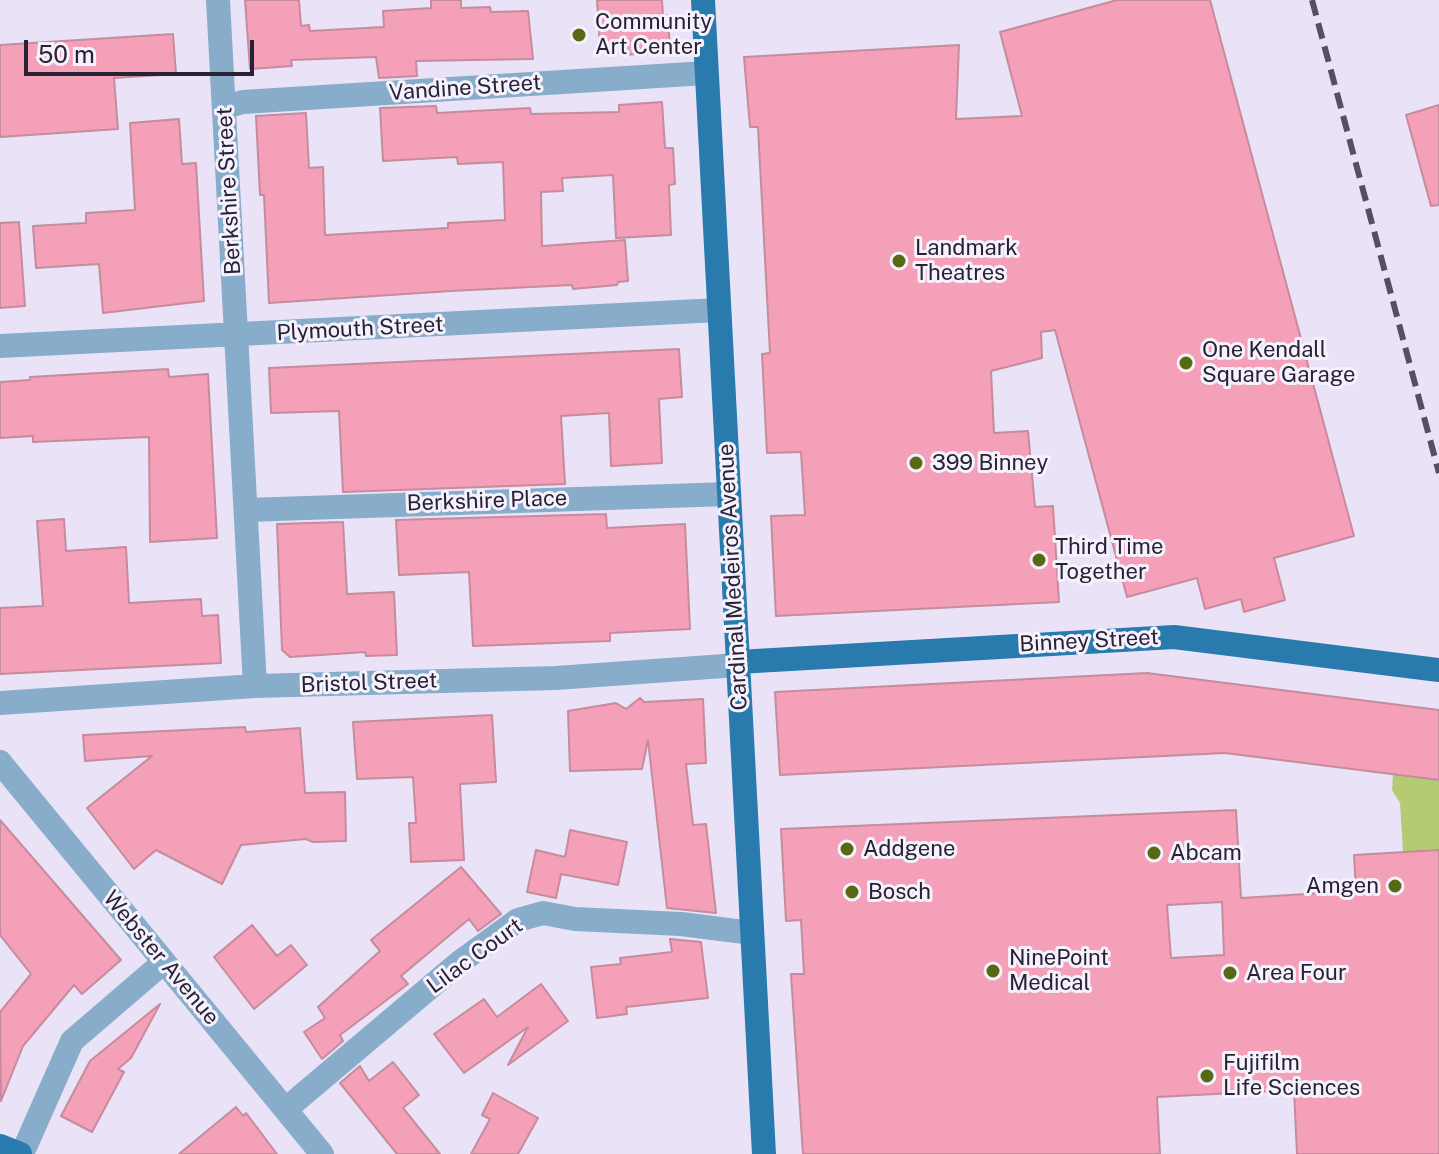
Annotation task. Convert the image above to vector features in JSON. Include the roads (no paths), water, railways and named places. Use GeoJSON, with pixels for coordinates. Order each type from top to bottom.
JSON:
{"type":"FeatureCollection","features":[{"type":"Feature","properties":{"kind":"main road","name":"Cardinal Medeiros Avenue"},"geometry":{"type":"LineString","coordinates":[[703,0],[764,1154]]}},
{"type":"Feature","properties":{"kind":"main road","name":"Binney Street"},"geometry":{"type":"LineString","coordinates":[[738,664],[1174,637],[1439,670]]}},
{"type":"Feature","properties":{"kind":"main road"},"geometry":{"type":"LineString","coordinates":[[0,1146],[21,1154]]}},
{"type":"Feature","properties":{"kind":"street","name":"Berkshire Street"},"geometry":{"type":"LineString","coordinates":[[218,0],[237,333]]}},
{"type":"Feature","properties":{"kind":"street","name":"Vandine Street"},"geometry":{"type":"LineString","coordinates":[[225,107],[243,102],[706,73]]}},
{"type":"Feature","properties":{"kind":"street","name":"Plymouth Street"},"geometry":{"type":"LineString","coordinates":[[0,346],[719,310]]}},
{"type":"Feature","properties":{"kind":"street"},"geometry":{"type":"LineString","coordinates":[[237,333],[255,686]]}},
{"type":"Feature","properties":{"kind":"street","name":"Berkshire Place"},"geometry":{"type":"LineString","coordinates":[[246,510],[729,494]]}},
{"type":"Feature","properties":{"kind":"street","name":"Bristol Street"},"geometry":{"type":"LineString","coordinates":[[0,703],[255,686],[556,678],[738,664]]}},
{"type":"Feature","properties":{"kind":"street","name":"Webster Avenue"},"geometry":{"type":"LineString","coordinates":[[0,762],[322,1154]]}},
{"type":"Feature","properties":{"kind":"street","name":"Lilac Court"},"geometry":{"type":"LineString","coordinates":[[286,1109],[460,962],[518,920],[543,913],[575,919],[681,924],[752,933]]}},
{"type":"Feature","properties":{"kind":"street"},"geometry":{"type":"LineString","coordinates":[[21,1154],[72,1041],[164,962]]}},
{"type":"Feature","properties":{"kind":"railway"},"geometry":{"type":"LineString","coordinates":[[1312,0],[1439,473]]}},
{"type":"Feature","properties":{"kind":"place","name":"Community Art Center"},"geometry":{"type":"Point","coordinates":[579,35]}},
{"type":"Feature","properties":{"kind":"place","name":"Landmark Theatres"},"geometry":{"type":"Point","coordinates":[899,261]}},
{"type":"Feature","properties":{"kind":"place","name":"One Kendall Square Garage"},"geometry":{"type":"Point","coordinates":[1186,363]}},
{"type":"Feature","properties":{"kind":"place","name":"399 Binney"},"geometry":{"type":"Point","coordinates":[916,463]}},
{"type":"Feature","properties":{"kind":"place","name":"Third Time Together"},"geometry":{"type":"Point","coordinates":[1039,560]}},
{"type":"Feature","properties":{"kind":"place","name":"Addgene"},"geometry":{"type":"Point","coordinates":[847,849]}},
{"type":"Feature","properties":{"kind":"place","name":"Abcam"},"geometry":{"type":"Point","coordinates":[1154,853]}},
{"type":"Feature","properties":{"kind":"place","name":"Amgen"},"geometry":{"type":"Point","coordinates":[1395,886]}},
{"type":"Feature","properties":{"kind":"place","name":"Bosch"},"geometry":{"type":"Point","coordinates":[852,892]}},
{"type":"Feature","properties":{"kind":"place","name":"NinePoint Medical"},"geometry":{"type":"Point","coordinates":[993,971]}},
{"type":"Feature","properties":{"kind":"place","name":"Area Four"},"geometry":{"type":"Point","coordinates":[1230,973]}},
{"type":"Feature","properties":{"kind":"place","name":"Fujifilm Life Sciences"},"geometry":{"type":"Point","coordinates":[1207,1076]}}]}
